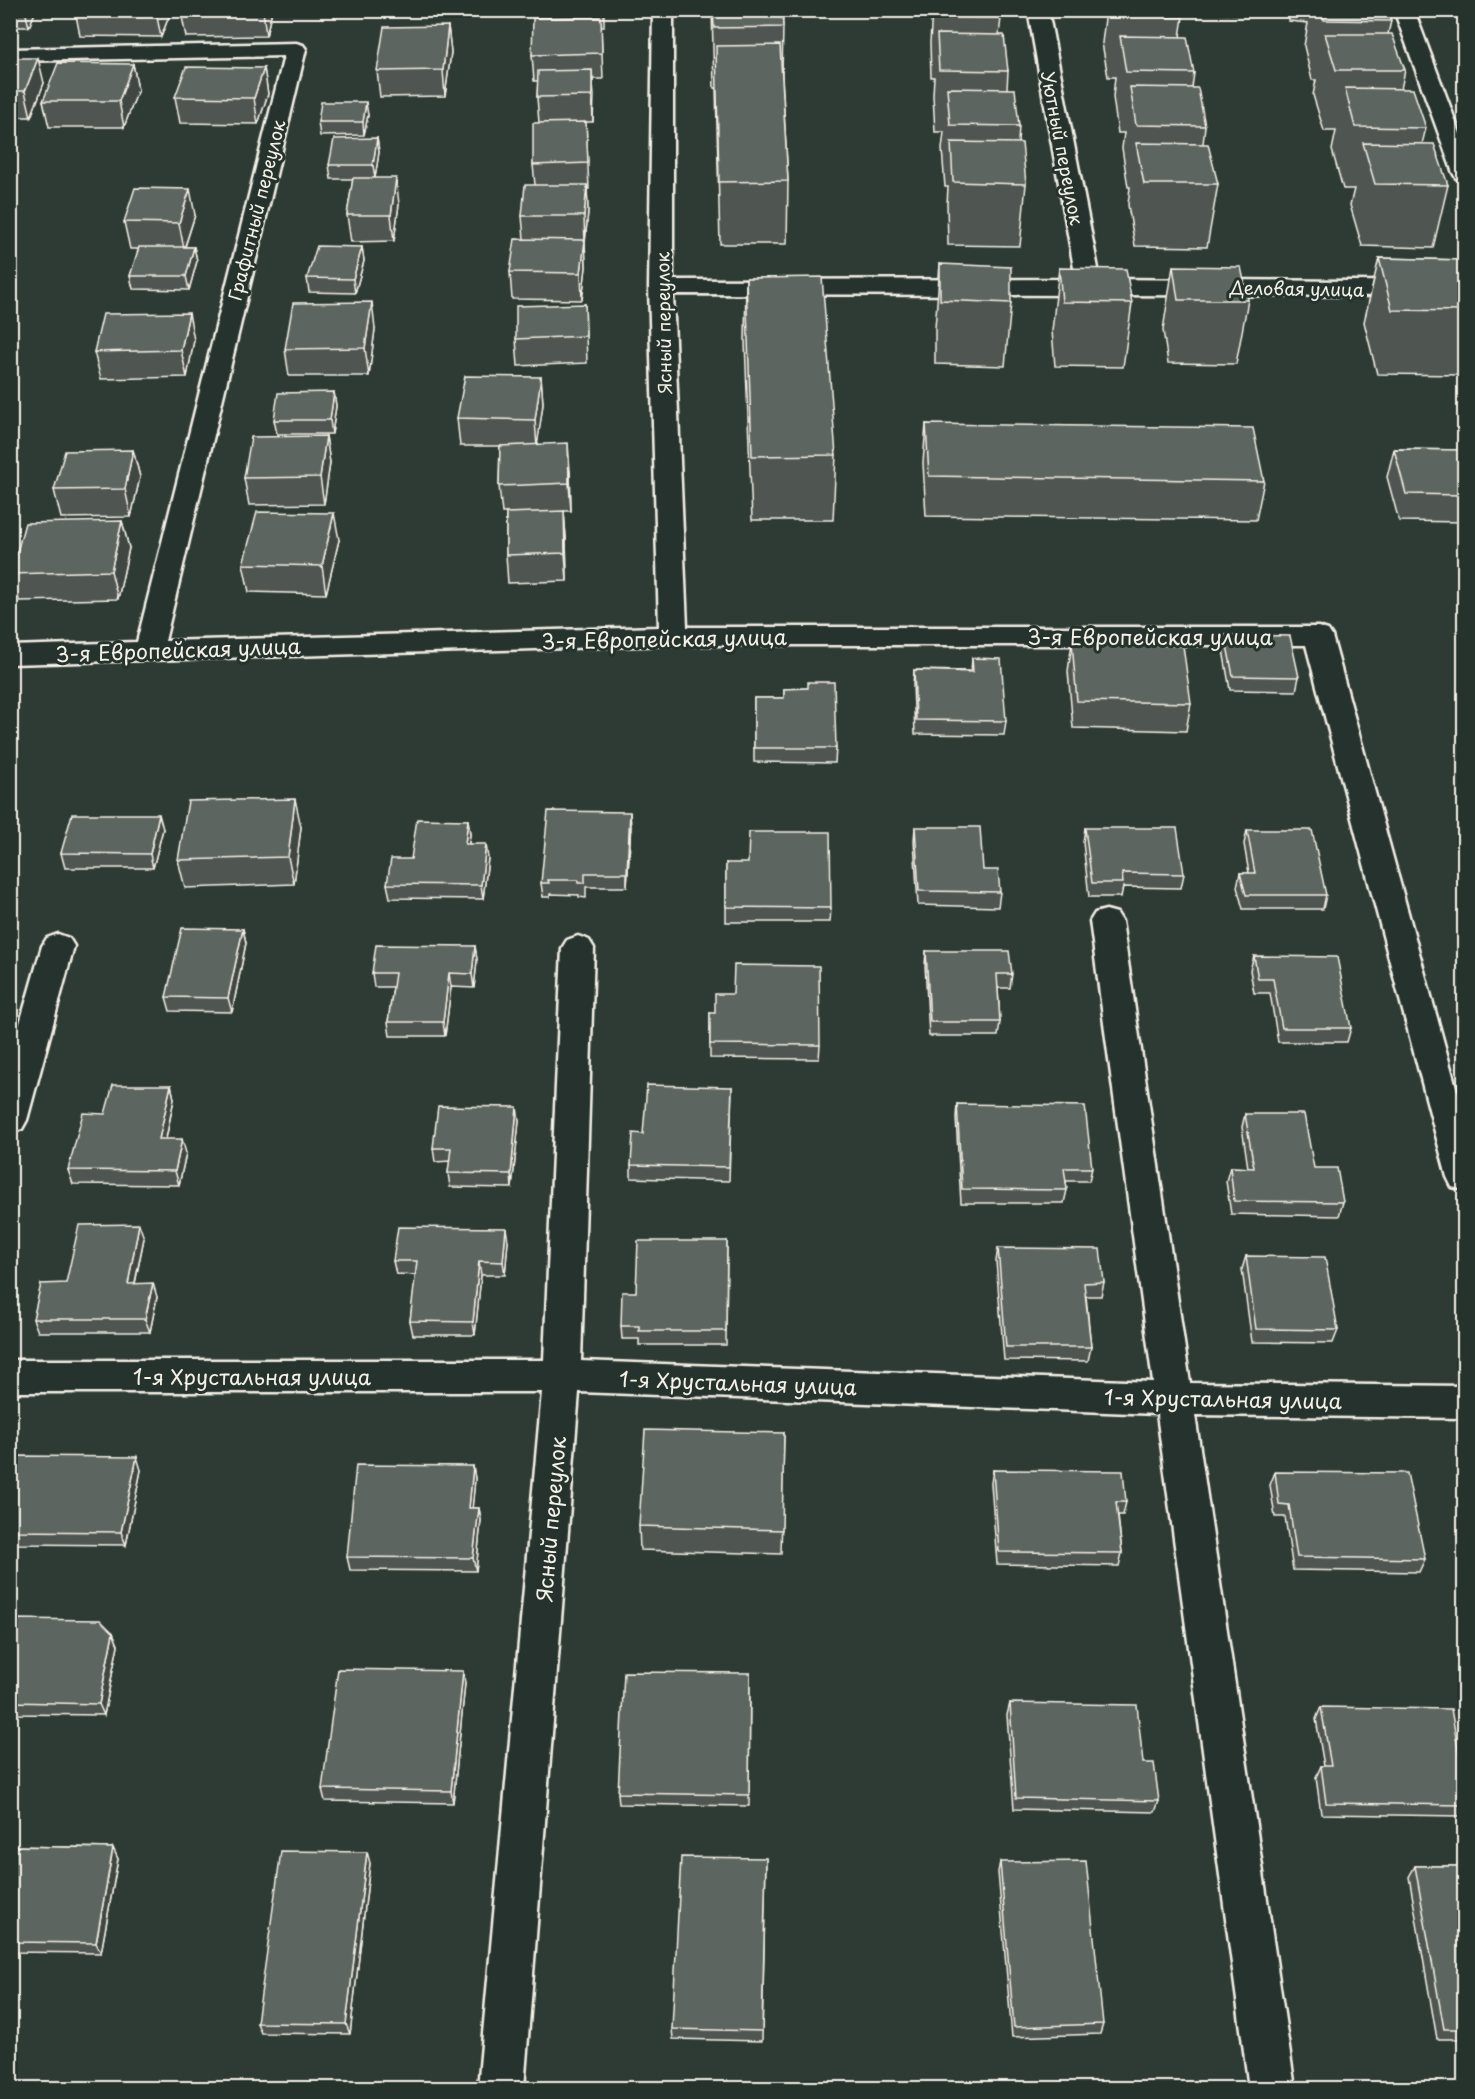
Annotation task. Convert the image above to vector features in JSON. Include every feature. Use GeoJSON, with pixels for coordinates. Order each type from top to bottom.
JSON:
{"type":"FeatureCollection","features":[{"type":"Feature","properties":{"kind":"street","name":"Ясный переулок"},"geometry":{"type":"LineString","coordinates":[[663,10],[661,286],[674,636]]}},
{"type":"Feature","properties":{"kind":"street","name":"Уютный переулок"},"geometry":{"type":"LineString","coordinates":[[1038,10],[1089,285]]}},
{"type":"Feature","properties":{"kind":"street"},"geometry":{"type":"LineString","coordinates":[[1404,10],[1464,173]]}},
{"type":"Feature","properties":{"kind":"street","name":"Графитный переулок"},"geometry":{"type":"LineString","coordinates":[[10,55],[296,49],[149,649]]}},
{"type":"Feature","properties":{"kind":"street","name":"Деловая улица"},"geometry":{"type":"LineString","coordinates":[[661,286],[1089,285],[1464,289]]}},
{"type":"Feature","properties":{"kind":"street","name":"3-я Европейская улица"},"geometry":{"type":"LineString","coordinates":[[10,655],[149,649],[674,636],[1318,636],[1464,1177]]}},
{"type":"Feature","properties":{"kind":"street"},"geometry":{"type":"LineString","coordinates":[[1106,921],[1272,2088]]}},
{"type":"Feature","properties":{"kind":"street"},"geometry":{"type":"LineString","coordinates":[[10,1120],[58,946]]}},
{"type":"Feature","properties":{"kind":"street","name":"Ясный переулок"},"geometry":{"type":"LineString","coordinates":[[501,2088],[562,1376],[578,948]]}},
{"type":"Feature","properties":{"kind":"street","name":"1-я Хрустальная улица"},"geometry":{"type":"LineString","coordinates":[[10,1376],[562,1376],[1174,1399],[1464,1402]]}},
{"type":"Feature","properties":{"kind":"building"},"geometry":{"type":"Polygon","coordinates":[[[75,10],[157,10],[156,12],[75,10]]]}},
{"type":"Feature","properties":{"kind":"building"},"geometry":{"type":"Polygon","coordinates":[[[182,10],[263,10],[181,12],[182,10]]]}},
{"type":"Feature","properties":{"kind":"building"},"geometry":{"type":"Polygon","coordinates":[[[713,10],[782,10],[783,27],[714,28],[713,10]]]}},
{"type":"Feature","properties":{"kind":"building"},"geometry":{"type":"Polygon","coordinates":[[[935,10],[1000,10],[1000,18],[935,17],[935,10]]]}},
{"type":"Feature","properties":{"kind":"building"},"geometry":{"type":"Polygon","coordinates":[[[1114,10],[1181,10],[1183,17],[1116,17],[1114,10]]]}},
{"type":"Feature","properties":{"kind":"building"},"geometry":{"type":"Polygon","coordinates":[[[1321,10],[1388,10],[1391,21],[1324,20],[1321,10]]]}},
{"type":"Feature","properties":{"kind":"building"},"geometry":{"type":"Polygon","coordinates":[[[601,17],[602,53],[532,55],[533,18],[601,17]]]}},
{"type":"Feature","properties":{"kind":"building"},"geometry":{"type":"Polygon","coordinates":[[[448,26],[443,70],[377,71],[384,27],[448,26]]]}},
{"type":"Feature","properties":{"kind":"building"},"geometry":{"type":"Polygon","coordinates":[[[937,34],[1004,35],[1008,71],[939,70],[937,34]]]}},
{"type":"Feature","properties":{"kind":"building"},"geometry":{"type":"Polygon","coordinates":[[[1325,34],[1392,34],[1405,70],[1336,70],[1325,34]]]}},
{"type":"Feature","properties":{"kind":"building"},"geometry":{"type":"Polygon","coordinates":[[[1120,36],[1187,37],[1194,73],[1126,72],[1120,36]]]}},
{"type":"Feature","properties":{"kind":"building"},"geometry":{"type":"Polygon","coordinates":[[[780,45],[788,181],[719,182],[716,46],[780,45]]]}},
{"type":"Feature","properties":{"kind":"building"},"geometry":{"type":"Polygon","coordinates":[[[10,58],[38,58],[25,91],[10,91],[10,58]]]}},
{"type":"Feature","properties":{"kind":"building"},"geometry":{"type":"Polygon","coordinates":[[[58,63],[133,64],[119,101],[43,101],[58,63]]]}},
{"type":"Feature","properties":{"kind":"building"},"geometry":{"type":"Polygon","coordinates":[[[186,67],[264,68],[254,98],[175,97],[186,67]]]}},
{"type":"Feature","properties":{"kind":"building"},"geometry":{"type":"Polygon","coordinates":[[[592,70],[592,96],[537,97],[538,71],[592,70]]]}},
{"type":"Feature","properties":{"kind":"building"},"geometry":{"type":"Polygon","coordinates":[[[1130,87],[1198,88],[1205,126],[1136,125],[1130,87]]]}},
{"type":"Feature","properties":{"kind":"building"},"geometry":{"type":"Polygon","coordinates":[[[947,88],[1015,89],[1019,126],[950,125],[947,88]]]}},
{"type":"Feature","properties":{"kind":"building"},"geometry":{"type":"Polygon","coordinates":[[[1345,88],[1413,89],[1426,128],[1355,127],[1345,88]]]}},
{"type":"Feature","properties":{"kind":"building"},"geometry":{"type":"Polygon","coordinates":[[[321,102],[366,102],[363,122],[318,122],[321,102]]]}},
{"type":"Feature","properties":{"kind":"building"},"geometry":{"type":"Polygon","coordinates":[[[586,122],[588,163],[533,165],[533,123],[586,122]]]}},
{"type":"Feature","properties":{"kind":"building"},"geometry":{"type":"Polygon","coordinates":[[[377,138],[373,165],[329,165],[334,139],[377,138]]]}},
{"type":"Feature","properties":{"kind":"building"},"geometry":{"type":"Polygon","coordinates":[[[951,142],[1022,143],[1026,184],[953,182],[951,142]]]}},
{"type":"Feature","properties":{"kind":"building"},"geometry":{"type":"Polygon","coordinates":[[[1136,143],[1208,144],[1218,184],[1144,184],[1136,143]]]}},
{"type":"Feature","properties":{"kind":"building"},"geometry":{"type":"Polygon","coordinates":[[[1363,143],[1434,144],[1448,185],[1375,184],[1363,143]]]}},
{"type":"Feature","properties":{"kind":"building"},"geometry":{"type":"Polygon","coordinates":[[[353,178],[396,178],[391,215],[347,215],[353,178]]]}},
{"type":"Feature","properties":{"kind":"building"},"geometry":{"type":"Polygon","coordinates":[[[525,185],[587,185],[584,216],[522,216],[525,185]]]}},
{"type":"Feature","properties":{"kind":"building"},"geometry":{"type":"Polygon","coordinates":[[[135,188],[190,189],[179,223],[124,222],[135,188]]]}},
{"type":"Feature","properties":{"kind":"building"},"geometry":{"type":"Polygon","coordinates":[[[515,239],[585,240],[581,273],[510,272],[515,239]]]}},
{"type":"Feature","properties":{"kind":"building"},"geometry":{"type":"Polygon","coordinates":[[[317,246],[362,247],[353,279],[307,278],[317,246]]]}},
{"type":"Feature","properties":{"kind":"building"},"geometry":{"type":"Polygon","coordinates":[[[139,247],[194,247],[186,276],[130,276],[139,247]]]}},
{"type":"Feature","properties":{"kind":"building"},"geometry":{"type":"Polygon","coordinates":[[[1379,258],[1464,260],[1464,311],[1392,310],[1379,258]]]}},
{"type":"Feature","properties":{"kind":"building"},"geometry":{"type":"Polygon","coordinates":[[[940,264],[1011,267],[1011,303],[940,300],[940,264]]]}},
{"type":"Feature","properties":{"kind":"building"},"geometry":{"type":"Polygon","coordinates":[[[1173,266],[1241,267],[1248,300],[1178,300],[1173,266]]]}},
{"type":"Feature","properties":{"kind":"building"},"geometry":{"type":"Polygon","coordinates":[[[1059,268],[1126,269],[1132,303],[1062,302],[1059,268]]]}},
{"type":"Feature","properties":{"kind":"building"},"geometry":{"type":"Polygon","coordinates":[[[822,277],[836,455],[752,456],[746,278],[822,277]]]}},
{"type":"Feature","properties":{"kind":"building"},"geometry":{"type":"Polygon","coordinates":[[[372,302],[365,348],[285,349],[293,303],[372,302]]]}},
{"type":"Feature","properties":{"kind":"building"},"geometry":{"type":"Polygon","coordinates":[[[585,304],[586,336],[516,339],[516,306],[585,304]]]}},
{"type":"Feature","properties":{"kind":"building"},"geometry":{"type":"Polygon","coordinates":[[[189,313],[181,350],[94,352],[103,314],[189,313]]]}},
{"type":"Feature","properties":{"kind":"building"},"geometry":{"type":"Polygon","coordinates":[[[465,376],[541,377],[535,420],[457,418],[465,376]]]}},
{"type":"Feature","properties":{"kind":"building"},"geometry":{"type":"Polygon","coordinates":[[[334,392],[330,420],[274,420],[278,393],[334,392]]]}},
{"type":"Feature","properties":{"kind":"building"},"geometry":{"type":"Polygon","coordinates":[[[926,424],[1253,428],[1264,481],[929,476],[926,424]]]}},
{"type":"Feature","properties":{"kind":"building"},"geometry":{"type":"Polygon","coordinates":[[[326,436],[320,477],[244,478],[251,437],[326,436]]]}},
{"type":"Feature","properties":{"kind":"building"},"geometry":{"type":"Polygon","coordinates":[[[568,443],[569,483],[499,486],[500,446],[568,443]]]}},
{"type":"Feature","properties":{"kind":"building"},"geometry":{"type":"Polygon","coordinates":[[[1394,449],[1464,450],[1464,495],[1406,494],[1394,449]]]}},
{"type":"Feature","properties":{"kind":"building"},"geometry":{"type":"Polygon","coordinates":[[[133,450],[125,489],[54,490],[65,451],[133,450]]]}},
{"type":"Feature","properties":{"kind":"building"},"geometry":{"type":"Polygon","coordinates":[[[564,511],[565,553],[506,555],[506,513],[564,511]]]}},
{"type":"Feature","properties":{"kind":"building"},"geometry":{"type":"Polygon","coordinates":[[[257,512],[334,513],[322,566],[243,564],[257,512]]]}},
{"type":"Feature","properties":{"kind":"building"},"geometry":{"type":"Polygon","coordinates":[[[122,521],[111,571],[11,574],[25,523],[122,521]]]}},
{"type":"Feature","properties":{"kind":"building"},"geometry":{"type":"Polygon","coordinates":[[[1225,635],[1290,636],[1299,677],[1233,676],[1225,635]]]}},
{"type":"Feature","properties":{"kind":"building"},"geometry":{"type":"Polygon","coordinates":[[[1096,638],[1124,639],[1124,644],[1183,646],[1191,703],[1077,701],[1072,643],[1097,644],[1096,638]]]}},
{"type":"Feature","properties":{"kind":"building"},"geometry":{"type":"Polygon","coordinates":[[[972,658],[1001,659],[1006,721],[916,720],[914,670],[973,672],[972,658]]]}},
{"type":"Feature","properties":{"kind":"building"},"geometry":{"type":"Polygon","coordinates":[[[808,682],[834,682],[836,748],[754,748],[754,698],[784,698],[784,689],[808,688],[808,682]]]}},
{"type":"Feature","properties":{"kind":"building"},"geometry":{"type":"Polygon","coordinates":[[[295,799],[288,857],[178,860],[188,801],[295,799]]]}},
{"type":"Feature","properties":{"kind":"building"},"geometry":{"type":"Polygon","coordinates":[[[548,811],[630,812],[627,873],[585,873],[585,883],[578,883],[578,880],[548,880],[549,883],[541,883],[548,811]]]}},
{"type":"Feature","properties":{"kind":"building"},"geometry":{"type":"Polygon","coordinates":[[[72,814],[159,814],[150,854],[61,853],[72,814]]]}},
{"type":"Feature","properties":{"kind":"building"},"geometry":{"type":"Polygon","coordinates":[[[417,819],[468,820],[465,844],[486,844],[481,885],[387,884],[391,859],[411,859],[417,819]]]}},
{"type":"Feature","properties":{"kind":"building"},"geometry":{"type":"Polygon","coordinates":[[[915,827],[980,827],[983,870],[998,870],[1000,892],[919,891],[915,827]]]}},
{"type":"Feature","properties":{"kind":"building"},"geometry":{"type":"Polygon","coordinates":[[[1085,828],[1177,828],[1184,874],[1122,873],[1123,883],[1092,883],[1085,828]]]}},
{"type":"Feature","properties":{"kind":"building"},"geometry":{"type":"Polygon","coordinates":[[[1247,830],[1312,830],[1326,895],[1246,895],[1240,873],[1255,873],[1247,830]]]}},
{"type":"Feature","properties":{"kind":"building"},"geometry":{"type":"Polygon","coordinates":[[[749,832],[830,832],[831,908],[726,907],[726,863],[748,863],[749,832]]]}},
{"type":"Feature","properties":{"kind":"building"},"geometry":{"type":"Polygon","coordinates":[[[182,928],[243,929],[228,998],[166,997],[182,928]]]}},
{"type":"Feature","properties":{"kind":"building"},"geometry":{"type":"Polygon","coordinates":[[[376,945],[475,946],[472,974],[449,973],[443,1022],[388,1022],[395,973],[372,973],[376,945]]]}},
{"type":"Feature","properties":{"kind":"building"},"geometry":{"type":"Polygon","coordinates":[[[926,951],[1009,951],[1012,974],[997,974],[1000,1022],[930,1022],[926,951]]]}},
{"type":"Feature","properties":{"kind":"building"},"geometry":{"type":"Polygon","coordinates":[[[1254,956],[1337,957],[1351,1028],[1282,1028],[1273,979],[1258,979],[1254,956]]]}},
{"type":"Feature","properties":{"kind":"building"},"geometry":{"type":"Polygon","coordinates":[[[734,965],[819,966],[820,1045],[710,1044],[710,1013],[715,1013],[715,994],[733,994],[734,965]]]}},
{"type":"Feature","properties":{"kind":"building"},"geometry":{"type":"Polygon","coordinates":[[[113,1085],[171,1085],[159,1139],[182,1139],[175,1171],[68,1170],[83,1113],[105,1114],[113,1085]]]}},
{"type":"Feature","properties":{"kind":"building"},"geometry":{"type":"Polygon","coordinates":[[[647,1085],[732,1087],[729,1167],[631,1165],[633,1133],[643,1134],[647,1085]]]}},
{"type":"Feature","properties":{"kind":"building"},"geometry":{"type":"Polygon","coordinates":[[[957,1104],[1085,1106],[1092,1168],[1064,1168],[1067,1190],[962,1189],[957,1104]]]}},
{"type":"Feature","properties":{"kind":"building"},"geometry":{"type":"Polygon","coordinates":[[[438,1106],[517,1107],[511,1174],[448,1173],[451,1148],[433,1148],[438,1106]]]}},
{"type":"Feature","properties":{"kind":"building"},"geometry":{"type":"Polygon","coordinates":[[[1245,1114],[1304,1114],[1314,1168],[1337,1168],[1343,1202],[1234,1201],[1230,1167],[1254,1168],[1245,1114]]]}},
{"type":"Feature","properties":{"kind":"building"},"geometry":{"type":"Polygon","coordinates":[[[139,1224],[128,1284],[153,1283],[145,1319],[33,1319],[41,1284],[66,1283],[79,1225],[139,1224]]]}},
{"type":"Feature","properties":{"kind":"building"},"geometry":{"type":"Polygon","coordinates":[[[398,1227],[506,1228],[503,1262],[479,1261],[473,1322],[410,1321],[417,1261],[393,1261],[398,1227]]]}},
{"type":"Feature","properties":{"kind":"building"},"geometry":{"type":"Polygon","coordinates":[[[638,1241],[727,1241],[726,1331],[639,1331],[639,1326],[621,1326],[622,1292],[636,1292],[638,1241]]]}},
{"type":"Feature","properties":{"kind":"building"},"geometry":{"type":"Polygon","coordinates":[[[998,1248],[1100,1249],[1104,1282],[1084,1283],[1091,1347],[1006,1347],[998,1248]]]}},
{"type":"Feature","properties":{"kind":"building"},"geometry":{"type":"Polygon","coordinates":[[[1246,1256],[1325,1257],[1338,1330],[1256,1329],[1246,1256]]]}},
{"type":"Feature","properties":{"kind":"building"},"geometry":{"type":"Polygon","coordinates":[[[645,1430],[784,1433],[782,1530],[639,1526],[645,1430]]]}},
{"type":"Feature","properties":{"kind":"building"},"geometry":{"type":"Polygon","coordinates":[[[15,1456],[137,1457],[121,1532],[10,1530],[10,1473],[15,1456]]]}},
{"type":"Feature","properties":{"kind":"building"},"geometry":{"type":"Polygon","coordinates":[[[356,1465],[473,1466],[469,1508],[479,1508],[473,1558],[347,1557],[356,1465]]]}},
{"type":"Feature","properties":{"kind":"building"},"geometry":{"type":"Polygon","coordinates":[[[993,1470],[1123,1471],[1126,1502],[1116,1502],[1122,1553],[999,1552],[993,1470]]]}},
{"type":"Feature","properties":{"kind":"building"},"geometry":{"type":"Polygon","coordinates":[[[1275,1472],[1407,1473],[1425,1559],[1297,1557],[1289,1505],[1279,1504],[1275,1472]]]}},
{"type":"Feature","properties":{"kind":"building"},"geometry":{"type":"Polygon","coordinates":[[[10,1619],[100,1620],[113,1633],[99,1704],[10,1702],[10,1619]]]}},
{"type":"Feature","properties":{"kind":"building"},"geometry":{"type":"Polygon","coordinates":[[[338,1669],[463,1671],[451,1791],[322,1789],[338,1669]]]}},
{"type":"Feature","properties":{"kind":"building"},"geometry":{"type":"Polygon","coordinates":[[[624,1672],[750,1673],[749,1795],[618,1793],[624,1672]]]}},
{"type":"Feature","properties":{"kind":"building"},"geometry":{"type":"Polygon","coordinates":[[[1010,1703],[1137,1705],[1143,1763],[1154,1763],[1159,1801],[1016,1798],[1010,1703]]]}},
{"type":"Feature","properties":{"kind":"building"},"geometry":{"type":"Polygon","coordinates":[[[1321,1707],[1451,1709],[1464,1782],[1464,1805],[1326,1803],[1321,1766],[1331,1766],[1321,1707]]]}},
{"type":"Feature","properties":{"kind":"building"},"geometry":{"type":"Polygon","coordinates":[[[10,1846],[113,1848],[96,1943],[10,1942],[10,1846]]]}},
{"type":"Feature","properties":{"kind":"building"},"geometry":{"type":"Polygon","coordinates":[[[281,1851],[367,1852],[346,2024],[257,2023],[281,1851]]]}},
{"type":"Feature","properties":{"kind":"building"},"geometry":{"type":"Polygon","coordinates":[[[681,1857],[766,1858],[762,2031],[672,2029],[681,1857]]]}},
{"type":"Feature","properties":{"kind":"building"},"geometry":{"type":"Polygon","coordinates":[[[1086,1861],[1103,2024],[1014,2027],[1000,1862],[1086,1861]]]}},
{"type":"Feature","properties":{"kind":"building"},"geometry":{"type":"Polygon","coordinates":[[[1415,1866],[1464,1866],[1464,2029],[1444,2029],[1415,1866]]]}}]}
